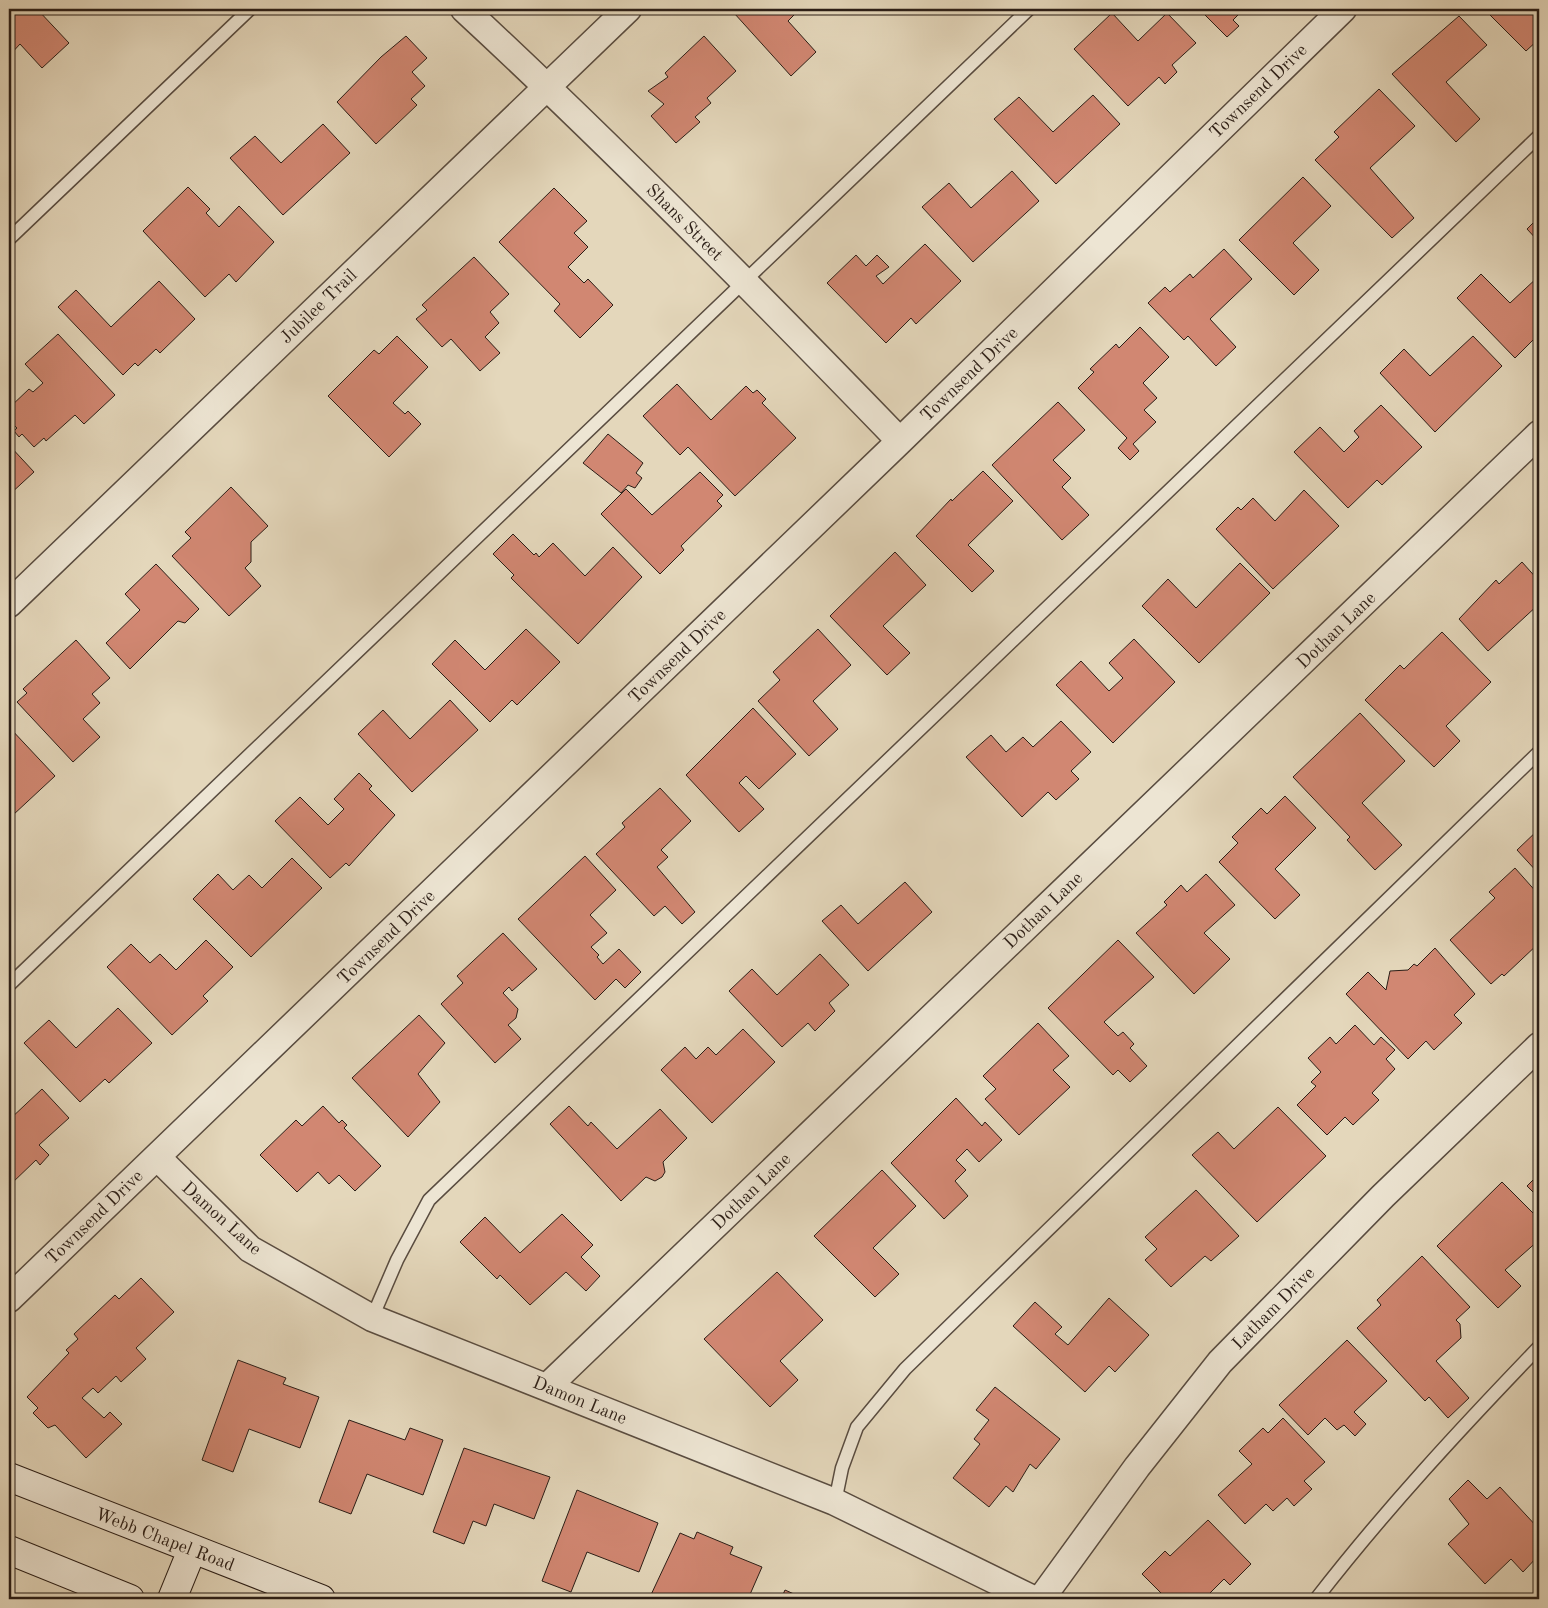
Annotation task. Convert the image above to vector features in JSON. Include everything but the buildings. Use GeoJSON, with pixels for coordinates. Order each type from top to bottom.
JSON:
{"type":"FeatureCollection","features":[{"type":"Feature","properties":{"kind":"main road","name":"Webb Chapel Road"},"geometry":{"type":"LineString","coordinates":[[9,1477],[321,1599]]}},
{"type":"Feature","properties":{"kind":"main road"},"geometry":{"type":"LineString","coordinates":[[9,1550],[130,1599]]}},
{"type":"Feature","properties":{"kind":"main road"},"geometry":{"type":"LineString","coordinates":[[172,1599],[192,1550]]}},
{"type":"Feature","properties":{"kind":"street","name":"Shans Street"},"geometry":{"type":"LineString","coordinates":[[464,9],[547,86],[745,282],[900,441]]}},
{"type":"Feature","properties":{"kind":"street","name":"Jubilee Trail"},"geometry":{"type":"LineString","coordinates":[[9,604],[628,9]]}},
{"type":"Feature","properties":{"kind":"street","name":"Townsend Drive"},"geometry":{"type":"LineString","coordinates":[[9,1299],[900,441],[1343,9]]}},
{"type":"Feature","properties":{"kind":"street","name":"Dothan Lane"},"geometry":{"type":"LineString","coordinates":[[548,1386],[1539,434]]}},
{"type":"Feature","properties":{"kind":"street","name":"Latham Drive"},"geometry":{"type":"LineString","coordinates":[[1041,1599],[1136,1467],[1220,1362],[1383,1196],[1539,1046]]}},
{"type":"Feature","properties":{"kind":"street","name":"Damon Lane"},"geometry":{"type":"LineString","coordinates":[[156,1157],[250,1249],[372,1318],[548,1386],[835,1502],[1033,1599]]}},
{"type":"Feature","properties":{"kind":"lane"},"geometry":{"type":"LineString","coordinates":[[9,239],[250,9]]}},
{"type":"Feature","properties":{"kind":"lane"},"geometry":{"type":"LineString","coordinates":[[9,985],[1029,9]]}},
{"type":"Feature","properties":{"kind":"lane"},"geometry":{"type":"LineString","coordinates":[[372,1318],[397,1260],[429,1200],[1539,136]]}},
{"type":"Feature","properties":{"kind":"lane"},"geometry":{"type":"LineString","coordinates":[[835,1502],[842,1468],[857,1427],[905,1369],[1539,752]]}},
{"type":"Feature","properties":{"kind":"lane"},"geometry":{"type":"LineString","coordinates":[[1316,1599],[1358,1545],[1450,1440],[1539,1347]]}}]}
